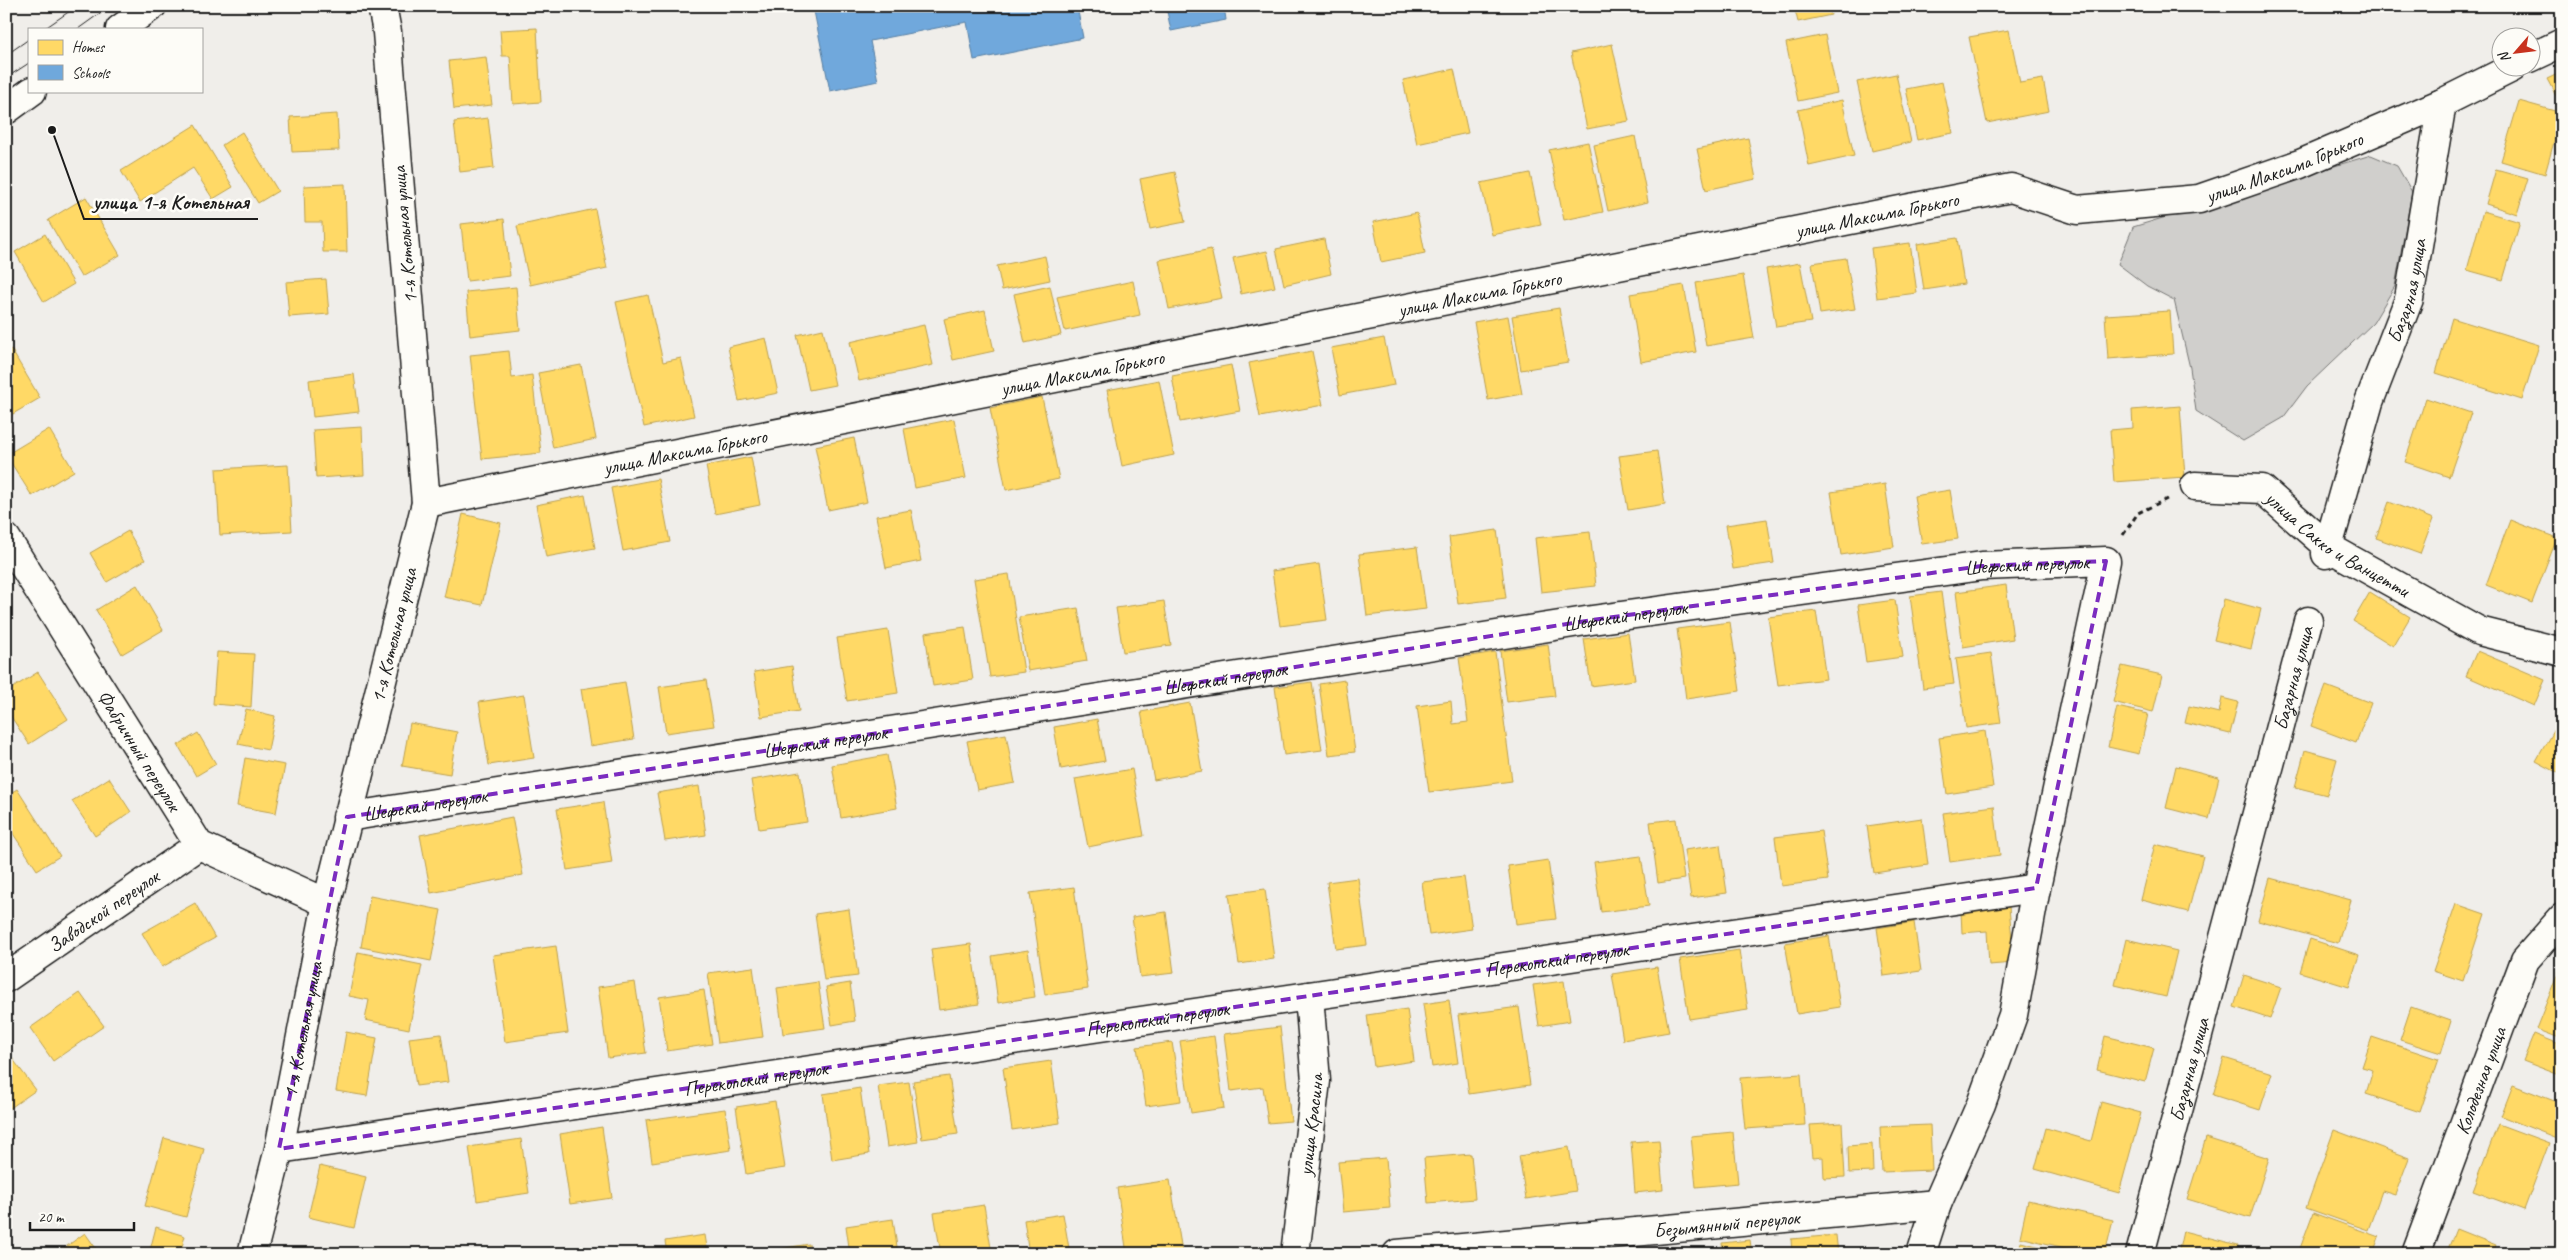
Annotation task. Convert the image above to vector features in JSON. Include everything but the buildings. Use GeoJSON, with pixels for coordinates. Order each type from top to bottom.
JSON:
{"type":"FeatureCollection","features":[{"type":"Feature","properties":{"kind":"street"},"geometry":{"type":"LineString","coordinates":[[121,28],[152,6]]}},
{"type":"Feature","properties":{"kind":"street","name":"1-я Котельная улица"},"geometry":{"type":"LineString","coordinates":[[252,1254],[279,1149],[326,904],[426,503],[388,42],[382,6]]}},
{"type":"Feature","properties":{"kind":"street"},"geometry":{"type":"LineString","coordinates":[[2540,53],[2562,43]]}},
{"type":"Feature","properties":{"kind":"street","name":"улица Максима Горького"},"geometry":{"type":"LineString","coordinates":[[426,503],[2011,188],[2078,210],[2198,199],[2300,164],[2442,103],[2492,78]]}},
{"type":"Feature","properties":{"kind":"street"},"geometry":{"type":"LineString","coordinates":[[6,110],[31,92]]}},
{"type":"Feature","properties":{"kind":"street","name":"Базарная улица"},"geometry":{"type":"LineString","coordinates":[[2327,550],[2369,402],[2409,299],[2442,103]]}},
{"type":"Feature","properties":{"kind":"street","name":"улица Сакко и Ванцетти"},"geometry":{"type":"LineString","coordinates":[[2195,486],[2262,489],[2327,550],[2479,631],[2562,652]]}},
{"type":"Feature","properties":{"kind":"street","name":"Фабричный переулок"},"geometry":{"type":"LineString","coordinates":[[6,538],[199,844]]}},
{"type":"Feature","properties":{"kind":"street"},"geometry":{"type":"LineString","coordinates":[[1921,1254],[1937,1204],[1981,1104],[2013,1015],[2036,888],[2106,561]]}},
{"type":"Feature","properties":{"kind":"street","name":"Шефский переулок"},"geometry":{"type":"LineString","coordinates":[[346,818],[1592,620],[1982,566],[2106,561]]}},
{"type":"Feature","properties":{"kind":"street","name":"Базарная улица"},"geometry":{"type":"LineString","coordinates":[[2140,1254],[2308,621]]}},
{"type":"Feature","properties":{"kind":"street"},"geometry":{"type":"LineString","coordinates":[[199,844],[326,904]]}},
{"type":"Feature","properties":{"kind":"street","name":"Заводской переулок"},"geometry":{"type":"LineString","coordinates":[[6,978],[199,844]]}},
{"type":"Feature","properties":{"kind":"street","name":"Перекопский переулок"},"geometry":{"type":"LineString","coordinates":[[279,1149],[2036,888]]}},
{"type":"Feature","properties":{"kind":"street","name":"Колодезная улица"},"geometry":{"type":"LineString","coordinates":[[2416,1254],[2525,960],[2562,918]]}},
{"type":"Feature","properties":{"kind":"street","name":"улица Красина"},"geometry":{"type":"LineString","coordinates":[[1295,1254],[1316,1081],[1309,996]]}},
{"type":"Feature","properties":{"kind":"street","name":"Безымянный переулок"},"geometry":{"type":"LineString","coordinates":[[1396,1254],[1937,1204]]}},
{"type":"Feature","properties":{"kind":"path"},"geometry":{"type":"LineString","coordinates":[[2106,561],[2138,513],[2195,486]]}},
{"type":"Feature","properties":{"kind":"highlighted area"},"geometry":{"type":"Polygon","coordinates":[[[2106,561],[2036,888],[279,1149],[347,817],[1592,620],[1982,566],[2106,561]]]}},
{"type":"Feature","properties":{"kind":"shaded area"},"geometry":{"type":"Polygon","coordinates":[[[2371,155],[2397,166],[2412,192],[2395,286],[2373,323],[2307,386],[2283,418],[2243,441],[2196,411],[2190,368],[2174,300],[2147,286],[2118,264],[2133,227],[2371,155]]]}},
{"type":"Feature","properties":{"kind":"tram line"},"geometry":{"type":"LineString","coordinates":[[45,28],[77,6]]}},
{"type":"Feature","properties":{"kind":"tram line"},"geometry":{"type":"LineString","coordinates":[[79,28],[110,6]]}},
{"type":"Feature","properties":{"kind":"tram line"},"geometry":{"type":"LineString","coordinates":[[6,55],[28,40]]}},
{"type":"Feature","properties":{"kind":"tram line"},"geometry":{"type":"LineString","coordinates":[[6,78],[28,64]]}},
{"type":"Feature","properties":{"kind":"place","name":"улица 1-я Котельная"},"geometry":{"type":"Point","coordinates":[52,130]}}]}
